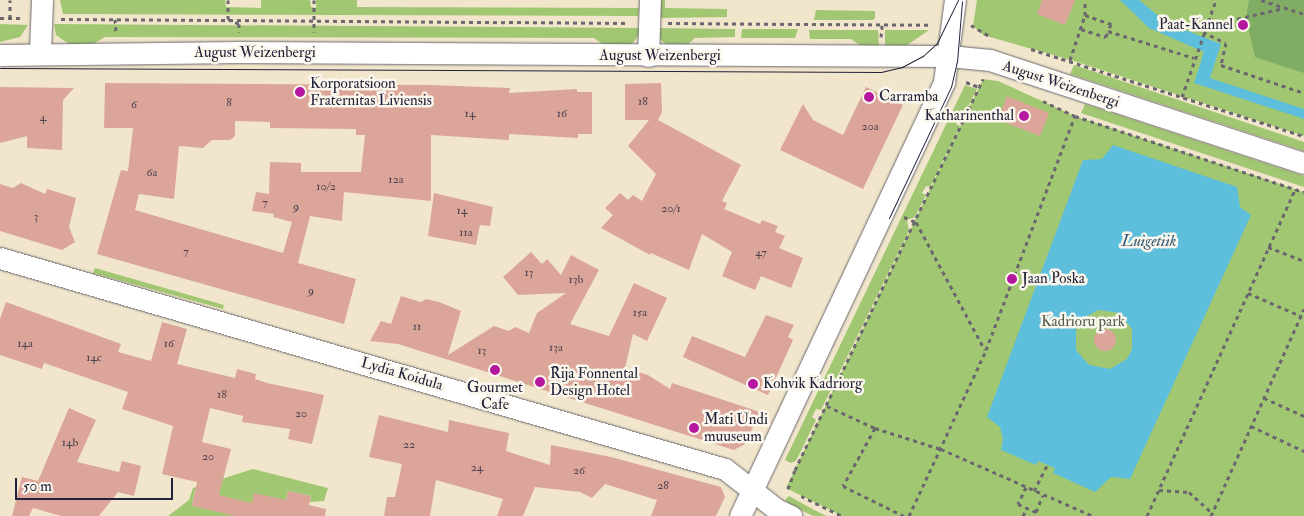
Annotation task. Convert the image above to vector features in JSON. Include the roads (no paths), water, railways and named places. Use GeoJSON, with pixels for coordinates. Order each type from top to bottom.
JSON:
{"type":"FeatureCollection","features":[{"type":"Feature","properties":{"kind":"street"},"geometry":{"type":"LineString","coordinates":[[648,56],[650,0]]}},
{"type":"Feature","properties":{"kind":"street"},"geometry":{"type":"LineString","coordinates":[[740,516],[886,209],[944,82],[955,0]]}},
{"type":"Feature","properties":{"kind":"street"},"geometry":{"type":"LineString","coordinates":[[40,52],[42,9]]}},
{"type":"Feature","properties":{"kind":"street","name":"August Weizenbergi"},"geometry":{"type":"LineString","coordinates":[[0,55],[40,52],[240,52],[648,56],[949,56],[990,60],[1304,163]]}},
{"type":"Feature","properties":{"kind":"street","name":"Lydia Koidula"},"geometry":{"type":"LineString","coordinates":[[0,258],[725,468],[791,516]]}},
{"type":"Feature","properties":{"kind":"water"},"geometry":{"type":"Polygon","coordinates":[[[1120,0],[1139,0],[1167,23],[1221,44],[1210,78],[1304,109],[1304,119],[1194,83],[1204,52],[1149,28],[1120,0]]]}},
{"type":"Feature","properties":{"kind":"water","name":"Luigetiik"},"geometry":{"type":"Polygon","coordinates":[[[1113,145],[1237,187],[1240,207],[1251,215],[1130,479],[1111,477],[1095,492],[1053,473],[1055,468],[1038,461],[1036,465],[1001,450],[1003,439],[1000,427],[987,417],[1083,160],[1102,159],[1113,145]],[[1098,310],[1081,320],[1076,330],[1076,350],[1089,365],[1110,369],[1127,359],[1132,349],[1132,329],[1119,313],[1098,310]]]}},
{"type":"Feature","properties":{"kind":"tram line"},"geometry":{"type":"LineString","coordinates":[[0,68],[881,72],[902,67],[923,56],[937,43],[958,0]]}},
{"type":"Feature","properties":{"kind":"tram line"},"geometry":{"type":"LineString","coordinates":[[889,218],[951,87],[957,62],[962,1]]}},
{"type":"Feature","properties":{"kind":"place","name":"Paat-Kannel"},"geometry":{"type":"Point","coordinates":[1243,25]}},
{"type":"Feature","properties":{"kind":"place","name":"Korporatsioon Fraternitas Liviensis"},"geometry":{"type":"Point","coordinates":[300,92]}},
{"type":"Feature","properties":{"kind":"place","name":"Carramba"},"geometry":{"type":"Point","coordinates":[869,97]}},
{"type":"Feature","properties":{"kind":"place","name":"Katharinenthal"},"geometry":{"type":"Point","coordinates":[1024,116]}},
{"type":"Feature","properties":{"kind":"place","name":"Jaan Poska"},"geometry":{"type":"Point","coordinates":[1012,279]}},
{"type":"Feature","properties":{"kind":"place","name":"Gourmet Cafe"},"geometry":{"type":"Point","coordinates":[495,370]}},
{"type":"Feature","properties":{"kind":"place","name":"Rija Fonnental Design Hotel"},"geometry":{"type":"Point","coordinates":[540,382]}},
{"type":"Feature","properties":{"kind":"place","name":"Kohvik Kadriorg"},"geometry":{"type":"Point","coordinates":[753,384]}},
{"type":"Feature","properties":{"kind":"place","name":"Mati Undi muuseum"},"geometry":{"type":"Point","coordinates":[694,428]}},
{"type":"Feature","properties":{"kind":"park label","name":"Kadrioru park"},"geometry":{"type":"Point","coordinates":[1083,322]}}]}
